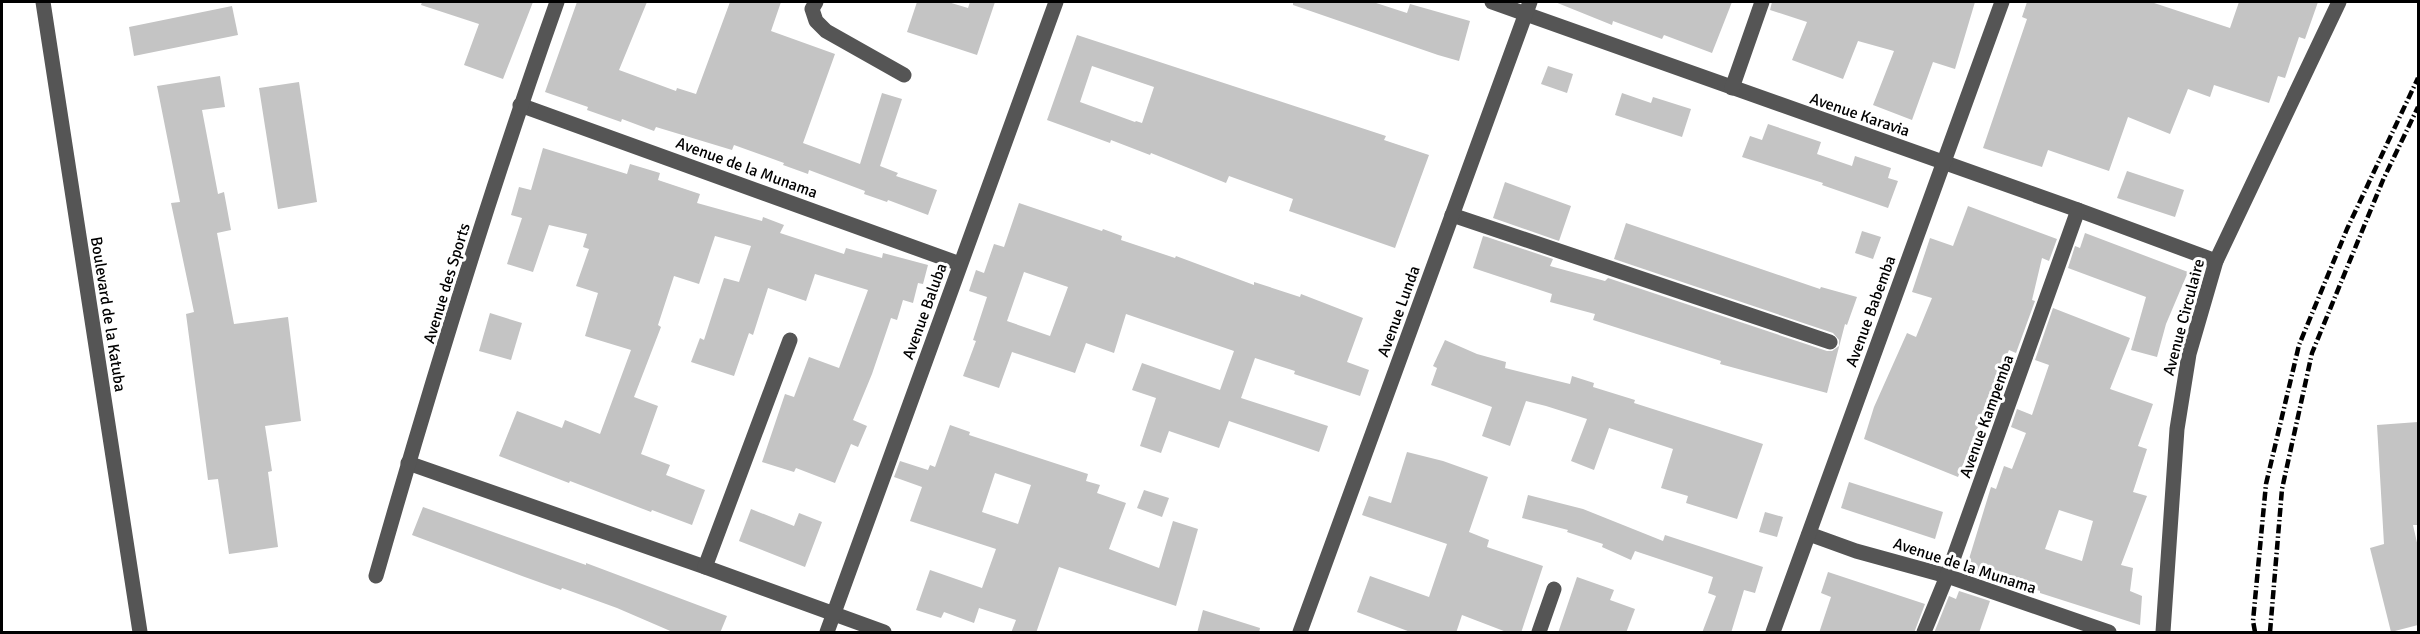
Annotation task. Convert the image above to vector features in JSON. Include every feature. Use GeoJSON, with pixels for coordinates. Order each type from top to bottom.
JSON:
{"type":"FeatureCollection","features":[{"type":"Feature","properties":{"kind":"street","name":"Boulevard de la Katuba"},"geometry":{"type":"LineString","coordinates":[[43,2],[140,633]]}},
{"type":"Feature","properties":{"kind":"street","name":"Avenue des Sports"},"geometry":{"type":"LineString","coordinates":[[375,576],[520,105],[557,2]]}},
{"type":"Feature","properties":{"kind":"street"},"geometry":{"type":"LineString","coordinates":[[816,2],[812,9],[816,21],[826,31],[904,75]]}},
{"type":"Feature","properties":{"kind":"street","name":"Avenue Baluba"},"geometry":{"type":"LineString","coordinates":[[826,633],[1056,2]]}},
{"type":"Feature","properties":{"kind":"street","name":"Avenue Karavia"},"geometry":{"type":"LineString","coordinates":[[1492,2],[1528,7],[1732,88],[2216,261]]}},
{"type":"Feature","properties":{"kind":"street"},"geometry":{"type":"LineString","coordinates":[[1732,88],[1762,2]]}},
{"type":"Feature","properties":{"kind":"street","name":"Avenue Babemba"},"geometry":{"type":"LineString","coordinates":[[1773,633],[2002,2]]}},
{"type":"Feature","properties":{"kind":"street","name":"Avenue Circulaire"},"geometry":{"type":"LineString","coordinates":[[2163,633],[2177,429],[2189,354],[2216,261],[2339,2]]}},
{"type":"Feature","properties":{"kind":"street","name":"Avenue Lunda"},"geometry":{"type":"LineString","coordinates":[[1300,633],[1528,7]]}},
{"type":"Feature","properties":{"kind":"street","name":"Avenue de la Munama"},"geometry":{"type":"LineString","coordinates":[[520,105],[960,264]]}},
{"type":"Feature","properties":{"kind":"street","name":"Avenue Kampemba"},"geometry":{"type":"LineString","coordinates":[[1924,633],[1947,576],[2078,210]]}},
{"type":"Feature","properties":{"kind":"street"},"geometry":{"type":"LineString","coordinates":[[1452,215],[1830,342]]}},
{"type":"Feature","properties":{"kind":"street"},"geometry":{"type":"LineString","coordinates":[[705,567],[790,340]]}},
{"type":"Feature","properties":{"kind":"street"},"geometry":{"type":"LineString","coordinates":[[408,463],[705,567],[884,633]]}},
{"type":"Feature","properties":{"kind":"street","name":"Avenue de la Munama"},"geometry":{"type":"LineString","coordinates":[[1809,534],[1947,576],[2109,633]]}},
{"type":"Feature","properties":{"kind":"street"},"geometry":{"type":"LineString","coordinates":[[1539,633],[1554,590]]}},
{"type":"Feature","properties":{"kind":"building"},"geometry":{"type":"Polygon","coordinates":[[[422,2],[533,2],[503,79],[464,65],[479,24],[421,5],[422,2]]]}},
{"type":"Feature","properties":{"kind":"building"},"geometry":{"type":"Polygon","coordinates":[[[577,2],[647,2],[619,70],[676,91],[677,88],[696,94],[730,2],[781,2],[771,31],[835,54],[803,143],[860,164],[882,93],[902,99],[880,166],[898,173],[896,176],[937,190],[928,215],[864,194],[865,191],[809,170],[808,174],[783,165],[784,163],[734,145],[732,150],[656,127],[654,131],[622,119],[621,122],[587,110],[588,107],[545,92],[577,2]]]}},
{"type":"Feature","properties":{"kind":"building"},"geometry":{"type":"Polygon","coordinates":[[[917,2],[948,2],[968,8],[970,2],[995,2],[977,55],[907,32],[917,2]]]}},
{"type":"Feature","properties":{"kind":"building"},"geometry":{"type":"Polygon","coordinates":[[[1293,2],[1373,2],[1407,13],[1410,4],[1470,21],[1459,61],[1293,5],[1293,2]]]}},
{"type":"Feature","properties":{"kind":"building"},"geometry":{"type":"Polygon","coordinates":[[[1555,2],[1732,2],[1712,53],[1664,35],[1662,39],[1613,21],[1612,25],[1555,2]]]}},
{"type":"Feature","properties":{"kind":"building"},"geometry":{"type":"Polygon","coordinates":[[[1772,2],[1975,2],[1955,69],[1933,62],[1912,120],[1873,105],[1894,51],[1858,41],[1843,79],[1792,60],[1807,22],[1770,10],[1772,2]]]}},
{"type":"Feature","properties":{"kind":"building"},"geometry":{"type":"Polygon","coordinates":[[[2027,2],[2151,2],[2230,28],[2239,2],[2318,2],[2305,39],[2299,37],[2285,78],[2278,76],[2269,103],[2214,85],[2210,97],[2188,89],[2170,134],[2128,117],[2109,171],[2048,150],[2042,167],[1983,148],[2027,19],[2022,17],[2027,2]]]}},
{"type":"Feature","properties":{"kind":"building"},"geometry":{"type":"Polygon","coordinates":[[[232,6],[238,35],[134,56],[129,27],[232,6]]]}},
{"type":"Feature","properties":{"kind":"building"},"geometry":{"type":"Polygon","coordinates":[[[1077,35],[1386,136],[1384,140],[1429,155],[1395,248],[1289,211],[1293,199],[1229,176],[1226,183],[1151,153],[1150,155],[1111,140],[1110,143],[1047,120],[1077,35]],[[1092,66],[1080,102],[1142,123],[1154,87],[1092,66]]]}},
{"type":"Feature","properties":{"kind":"building"},"geometry":{"type":"Polygon","coordinates":[[[1548,66],[1573,74],[1567,93],[1541,84],[1548,66]]]}},
{"type":"Feature","properties":{"kind":"building"},"geometry":{"type":"Polygon","coordinates":[[[220,76],[225,107],[202,110],[218,194],[224,192],[231,230],[217,233],[234,324],[288,317],[301,421],[265,426],[272,471],[268,472],[278,547],[229,554],[218,479],[208,480],[186,314],[194,312],[171,203],[180,202],[157,86],[220,76]]]}},
{"type":"Feature","properties":{"kind":"building"},"geometry":{"type":"Polygon","coordinates":[[[299,82],[317,202],[278,209],[259,88],[299,82]]]}},
{"type":"Feature","properties":{"kind":"building"},"geometry":{"type":"Polygon","coordinates":[[[1622,93],[1651,103],[1653,97],[1691,109],[1682,137],[1615,115],[1622,93]]]}},
{"type":"Feature","properties":{"kind":"building"},"geometry":{"type":"Polygon","coordinates":[[[1768,124],[1821,142],[1817,154],[1852,166],[1855,156],[1891,168],[1888,178],[1898,181],[1888,208],[1822,185],[1823,183],[1742,157],[1750,136],[1762,140],[1768,124]]]}},
{"type":"Feature","properties":{"kind":"building"},"geometry":{"type":"Polygon","coordinates":[[[543,148],[627,174],[630,164],[660,173],[658,180],[700,194],[697,203],[762,221],[763,217],[784,225],[780,233],[844,254],[846,248],[882,258],[883,253],[928,265],[923,284],[918,283],[913,303],[903,300],[897,320],[891,318],[853,420],[867,426],[858,447],[851,444],[835,483],[796,468],[794,472],[762,462],[785,394],[794,397],[809,357],[839,368],[868,290],[815,274],[806,301],[768,288],[753,335],[749,333],[734,376],[691,362],[700,338],[704,340],[724,278],[739,282],[751,246],[715,236],[699,284],[674,276],[658,325],[661,327],[634,397],[658,406],[641,454],[670,465],[666,475],[705,490],[692,525],[570,481],[569,483],[499,456],[517,411],[562,428],[565,420],[600,434],[631,350],[585,336],[598,293],[576,286],[589,249],[583,247],[587,234],[549,225],[533,272],[507,264],[522,218],[511,215],[519,187],[531,190],[543,148]]]}},
{"type":"Feature","properties":{"kind":"building"},"geometry":{"type":"Polygon","coordinates":[[[2127,171],[2184,190],[2175,217],[2117,198],[2127,171]]]}},
{"type":"Feature","properties":{"kind":"building"},"geometry":{"type":"Polygon","coordinates":[[[1505,182],[1571,206],[1559,241],[1493,218],[1505,182]]]}},
{"type":"Feature","properties":{"kind":"building"},"geometry":{"type":"Polygon","coordinates":[[[1019,203],[1102,231],[1103,229],[1122,236],[1121,240],[1175,258],[1176,256],[1254,285],[1254,282],[1300,297],[1301,294],[1363,318],[1347,362],[1369,370],[1360,396],[1255,358],[1241,398],[1328,426],[1319,452],[1229,421],[1219,448],[1169,431],[1161,453],[1140,446],[1156,398],[1132,390],[1142,363],[1220,390],[1234,351],[1126,314],[1114,353],[1086,343],[1075,373],[1012,352],[999,388],[963,376],[976,341],[973,340],[987,297],[969,291],[976,270],[984,273],[994,244],[1004,247],[1019,203]],[[1024,272],[1007,321],[1050,336],[1068,287],[1024,272]]]}},
{"type":"Feature","properties":{"kind":"building"},"geometry":{"type":"Polygon","coordinates":[[[1968,206],[2057,239],[2049,261],[2042,258],[2032,300],[2035,301],[2016,353],[2009,350],[1988,398],[1999,402],[1992,421],[1982,417],[1958,477],[1864,439],[1874,407],[1907,333],[1916,337],[1932,298],[1912,292],[1930,238],[1953,246],[1968,206]]]}},
{"type":"Feature","properties":{"kind":"building"},"geometry":{"type":"Polygon","coordinates":[[[1626,223],[1820,289],[1821,287],[1857,297],[1847,325],[1845,324],[1827,393],[1720,364],[1721,361],[1593,320],[1595,314],[1550,302],[1552,294],[1473,268],[1483,236],[1553,259],[1550,266],[1605,281],[1608,278],[1827,351],[1832,351],[1839,346],[1839,340],[1833,333],[1614,259],[1626,223]]]}},
{"type":"Feature","properties":{"kind":"building"},"geometry":{"type":"Polygon","coordinates":[[[1862,231],[1881,237],[1873,259],[1855,253],[1862,231]]]}},
{"type":"Feature","properties":{"kind":"building"},"geometry":{"type":"Polygon","coordinates":[[[2085,233],[2188,272],[2166,324],[2157,357],[2131,350],[2146,297],[2068,268],[2075,246],[2080,248],[2085,233]]]}},
{"type":"Feature","properties":{"kind":"building"},"geometry":{"type":"Polygon","coordinates":[[[2053,308],[2130,338],[2110,389],[2153,404],[2138,446],[2147,449],[2133,492],[2147,496],[2121,565],[2133,568],[2130,591],[2142,596],[2140,625],[1998,578],[1996,583],[1965,572],[1991,487],[1996,489],[2004,466],[2012,469],[2026,433],[2011,427],[2017,409],[2032,415],[2049,365],[2035,360],[2053,308]],[[2059,510],[2045,549],[2082,561],[2093,521],[2059,510]]]}},
{"type":"Feature","properties":{"kind":"building"},"geometry":{"type":"Polygon","coordinates":[[[490,313],[522,323],[511,360],[479,351],[490,313]]]}},
{"type":"Feature","properties":{"kind":"building"},"geometry":{"type":"Polygon","coordinates":[[[1445,340],[1477,354],[1506,362],[1505,368],[1570,384],[1572,376],[1594,383],[1593,387],[1635,400],[1634,403],[1763,444],[1737,519],[1686,503],[1688,496],[1661,488],[1673,449],[1609,428],[1594,470],[1571,461],[1587,419],[1526,401],[1510,446],[1482,436],[1492,407],[1431,385],[1437,368],[1433,366],[1445,340]]]}},
{"type":"Feature","properties":{"kind":"building"},"geometry":{"type":"Polygon","coordinates":[[[2418,422],[2418,525],[2413,525],[2418,547],[2418,625],[2391,632],[2370,548],[2384,544],[2377,425],[2418,422]]]}},
{"type":"Feature","properties":{"kind":"building"},"geometry":{"type":"Polygon","coordinates":[[[950,425],[970,432],[969,435],[1088,474],[1086,481],[1100,485],[1097,493],[1126,503],[1109,549],[1159,568],[1173,521],[1198,529],[1176,606],[1059,567],[1036,633],[1011,633],[1016,620],[979,608],[974,623],[944,612],[941,618],[916,610],[930,570],[982,588],[996,549],[910,521],[922,487],[894,477],[900,461],[928,470],[930,465],[935,467],[950,425]],[[995,473],[982,512],[1018,524],[1031,485],[995,473]]]}},
{"type":"Feature","properties":{"kind":"building"},"geometry":{"type":"Polygon","coordinates":[[[1407,452],[1443,461],[1488,477],[1469,532],[1489,540],[1487,547],[1543,566],[1521,633],[1509,633],[1462,615],[1456,633],[1413,633],[1357,612],[1370,576],[1429,597],[1447,544],[1362,515],[1369,496],[1391,503],[1407,452]]]}},
{"type":"Feature","properties":{"kind":"building"},"geometry":{"type":"Polygon","coordinates":[[[1849,482],[1943,512],[1935,539],[1841,508],[1849,482]]]}},
{"type":"Feature","properties":{"kind":"building"},"geometry":{"type":"Polygon","coordinates":[[[1144,490],[1169,498],[1162,517],[1137,508],[1144,490]]]}},
{"type":"Feature","properties":{"kind":"building"},"geometry":{"type":"Polygon","coordinates":[[[1528,495],[1583,509],[1663,541],[1665,535],[1763,567],[1755,593],[1744,590],[1731,633],[1702,633],[1716,596],[1708,593],[1713,577],[1635,551],[1631,560],[1602,547],[1603,544],[1567,532],[1568,530],[1522,518],[1528,495]]]}},
{"type":"Feature","properties":{"kind":"building"},"geometry":{"type":"Polygon","coordinates":[[[423,507],[586,565],[586,563],[727,616],[720,633],[675,633],[617,608],[562,588],[561,590],[412,535],[423,507]]]}},
{"type":"Feature","properties":{"kind":"building"},"geometry":{"type":"Polygon","coordinates":[[[751,509],[794,526],[799,513],[822,522],[805,567],[739,541],[751,509]]]}},
{"type":"Feature","properties":{"kind":"building"},"geometry":{"type":"Polygon","coordinates":[[[1765,512],[1783,517],[1777,537],[1759,532],[1765,512]]]}},
{"type":"Feature","properties":{"kind":"building"},"geometry":{"type":"Polygon","coordinates":[[[1828,572],[1925,604],[1914,633],[1819,633],[1831,597],[1821,593],[1828,572]]]}},
{"type":"Feature","properties":{"kind":"building"},"geometry":{"type":"Polygon","coordinates":[[[1577,577],[1614,590],[1610,600],[1635,609],[1626,633],[1558,633],[1577,577]]]}},
{"type":"Feature","properties":{"kind":"building"},"geometry":{"type":"Polygon","coordinates":[[[1959,591],[1990,601],[1979,633],[1934,633],[1949,596],[1956,599],[1959,591]]]}},
{"type":"Feature","properties":{"kind":"building"},"geometry":{"type":"Polygon","coordinates":[[[1203,610],[1260,628],[1259,633],[1197,633],[1203,610]]]}},
{"type":"Feature","properties":{"kind":"railway"},"geometry":{"type":"LineString","coordinates":[[2255,632],[2253,621],[2266,484],[2299,345],[2347,229],[2418,78]]}},
{"type":"Feature","properties":{"kind":"railway"},"geometry":{"type":"LineString","coordinates":[[2270,632],[2282,489],[2312,353],[2383,180],[2418,107]]}}]}
